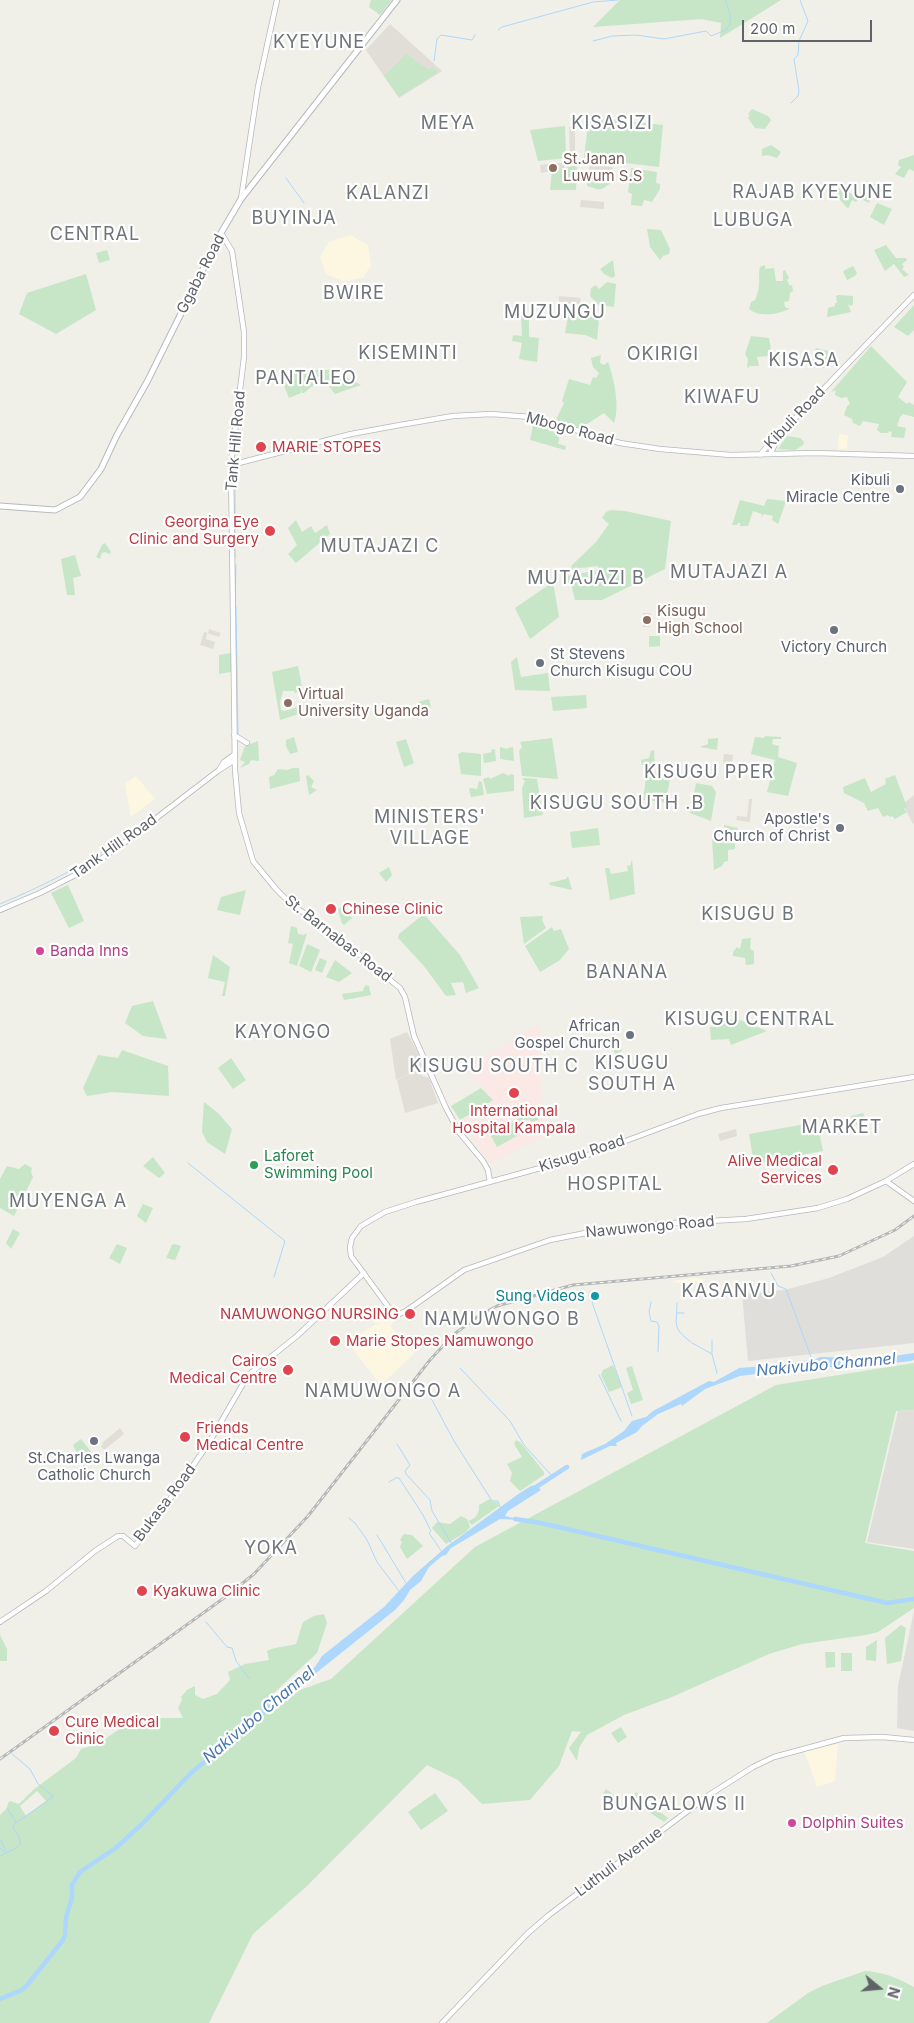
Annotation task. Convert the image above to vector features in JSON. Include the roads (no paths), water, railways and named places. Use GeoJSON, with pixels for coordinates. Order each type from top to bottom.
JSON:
{"type":"FeatureCollection","features":[{"type":"Feature","properties":{"kind":"main road","name":"Ggaba Road"},"geometry":{"type":"LineString","coordinates":[[0,506],[55,510],[80,497],[100,469],[116,435],[147,382],[221,233],[241,199],[396,0]]}},
{"type":"Feature","properties":{"kind":"street"},"geometry":{"type":"LineString","coordinates":[[241,199],[258,86],[277,0]]}},
{"type":"Feature","properties":{"kind":"street","name":"Tank Hill Road"},"geometry":{"type":"LineString","coordinates":[[221,233],[232,252],[244,332],[244,358],[231,465],[234,745]]}},
{"type":"Feature","properties":{"kind":"street","name":"Kibuli Road"},"geometry":{"type":"LineString","coordinates":[[760,455],[776,436],[914,295]]}},
{"type":"Feature","properties":{"kind":"street","name":"Mbogo Road"},"geometry":{"type":"LineString","coordinates":[[231,465],[352,434],[400,424],[453,416],[491,414],[532,417],[640,447],[731,456],[815,453],[914,456]]}},
{"type":"Feature","properties":{"kind":"street"},"geometry":{"type":"LineString","coordinates":[[770,454],[781,433]]}},
{"type":"Feature","properties":{"kind":"street"},"geometry":{"type":"LineString","coordinates":[[234,735],[247,743]]}},
{"type":"Feature","properties":{"kind":"street"},"geometry":{"type":"LineString","coordinates":[[224,762],[234,745]]}},
{"type":"Feature","properties":{"kind":"street","name":"St. Barnabas Road"},"geometry":{"type":"LineString","coordinates":[[234,745],[239,813],[253,861],[292,905],[322,924],[400,988],[405,996],[414,1036],[446,1108],[459,1132],[488,1170],[490,1182]]}},
{"type":"Feature","properties":{"kind":"street","name":"Tank Hill Road"},"geometry":{"type":"LineString","coordinates":[[219,770],[224,762],[235,754]]}},
{"type":"Feature","properties":{"kind":"street","name":"Tank Hill Road"},"geometry":{"type":"LineString","coordinates":[[0,910],[40,893],[83,871],[120,846],[219,770],[235,760]]}},
{"type":"Feature","properties":{"kind":"street","name":"Kisugu Road"},"geometry":{"type":"LineString","coordinates":[[395,1316],[351,1256],[350,1247],[355,1232],[369,1220],[416,1202],[588,1154],[698,1114],[722,1108],[914,1077]]}},
{"type":"Feature","properties":{"kind":"street","name":"Nawuwongo Road"},"geometry":{"type":"LineString","coordinates":[[395,1316],[406,1311],[464,1270],[550,1240],[611,1228],[746,1219],[818,1208],[847,1199],[886,1181],[914,1164]]}},
{"type":"Feature","properties":{"kind":"street"},"geometry":{"type":"LineString","coordinates":[[886,1181],[914,1201]]}},
{"type":"Feature","properties":{"kind":"street","name":"Bukasa Road"},"geometry":{"type":"LineString","coordinates":[[0,1622],[45,1592],[95,1551],[118,1536],[124,1536],[135,1546],[157,1518],[218,1430],[244,1382],[252,1372],[297,1336],[364,1273]]}},
{"type":"Feature","properties":{"kind":"street","name":"Luthuli Avenue"},"geometry":{"type":"LineString","coordinates":[[442,2023],[528,1933],[709,1795],[753,1767],[774,1757],[844,1738],[883,1737],[914,1740]]}},
{"type":"Feature","properties":{"kind":"water"},"geometry":{"type":"Polygon","coordinates":[[[914,1353],[914,1360],[910,1361],[884,1364],[838,1365],[740,1376],[705,1389],[682,1406],[681,1404],[658,1414],[637,1432],[616,1443],[617,1446],[610,1446],[581,1460],[582,1454],[605,1444],[624,1431],[632,1421],[646,1417],[653,1411],[709,1381],[714,1382],[739,1368],[792,1364],[820,1357],[881,1358],[914,1353]]]}},
{"type":"Feature","properties":{"kind":"water"},"geometry":{"type":"Polygon","coordinates":[[[536,1485],[541,1490],[508,1511],[505,1516],[521,1520],[500,1519],[451,1548],[446,1555],[429,1567],[421,1581],[410,1590],[395,1610],[306,1681],[299,1680],[315,1667],[322,1656],[384,1607],[413,1576],[446,1547],[517,1495],[536,1485]]]}},
{"type":"Feature","properties":{"kind":"waterway"},"geometry":{"type":"LineString","coordinates":[[498,30],[502,27],[593,2],[618,0]]}},
{"type":"Feature","properties":{"kind":"waterway"},"geometry":{"type":"LineString","coordinates":[[593,41],[612,36],[636,35],[664,39],[706,31],[711,36],[727,29],[729,26],[730,15],[725,0]]}},
{"type":"Feature","properties":{"kind":"waterway"},"geometry":{"type":"LineString","coordinates":[[791,103],[798,96],[799,91],[794,59],[798,55],[799,41],[808,21],[800,0]]}},
{"type":"Feature","properties":{"kind":"waterway"},"geometry":{"type":"LineString","coordinates":[[434,61],[437,39],[441,35],[472,40],[475,35]]}},
{"type":"Feature","properties":{"kind":"waterway"},"geometry":{"type":"LineString","coordinates":[[286,178],[304,203]]}},
{"type":"Feature","properties":{"kind":"waterway"},"geometry":{"type":"LineString","coordinates":[[235,467],[235,558]]}},
{"type":"Feature","properties":{"kind":"waterway"},"geometry":{"type":"LineString","coordinates":[[235,607],[236,565]]}},
{"type":"Feature","properties":{"kind":"waterway"},"geometry":{"type":"LineString","coordinates":[[236,607],[238,735]]}},
{"type":"Feature","properties":{"kind":"waterway"},"geometry":{"type":"LineString","coordinates":[[0,904],[60,876],[117,842]]}},
{"type":"Feature","properties":{"kind":"waterway"},"geometry":{"type":"LineString","coordinates":[[68,881],[85,873],[112,854]]}},
{"type":"Feature","properties":{"kind":"waterway"},"geometry":{"type":"LineString","coordinates":[[0,913],[22,903]]}},
{"type":"Feature","properties":{"kind":"waterway"},"geometry":{"type":"LineString","coordinates":[[188,1163],[285,1241],[274,1277]]}},
{"type":"Feature","properties":{"kind":"waterway"},"geometry":{"type":"LineString","coordinates":[[771,1273],[778,1286],[786,1289],[811,1357]]}},
{"type":"Feature","properties":{"kind":"waterway"},"geometry":{"type":"LineString","coordinates":[[590,1292],[632,1416]]}},
{"type":"Feature","properties":{"kind":"waterway"},"geometry":{"type":"LineString","coordinates":[[651,1302],[649,1312],[651,1321],[657,1322],[659,1326],[658,1352]]}},
{"type":"Feature","properties":{"kind":"waterway"},"geometry":{"type":"LineString","coordinates":[[677,1303],[676,1325],[680,1333],[691,1342]]}},
{"type":"Feature","properties":{"kind":"waterway"},"geometry":{"type":"LineString","coordinates":[[677,1313],[684,1313]]}},
{"type":"Feature","properties":{"kind":"waterway"},"geometry":{"type":"LineString","coordinates":[[712,1340],[712,1353]]}},
{"type":"Feature","properties":{"kind":"waterway"},"geometry":{"type":"LineString","coordinates":[[692,1343],[712,1354],[717,1373]]}},
{"type":"Feature","properties":{"kind":"waterway"},"geometry":{"type":"LineString","coordinates":[[460,1368],[510,1421],[524,1445],[552,1476]]}},
{"type":"Feature","properties":{"kind":"waterway"},"geometry":{"type":"LineString","coordinates":[[599,1375],[621,1421]]}},
{"type":"Feature","properties":{"kind":"waterway"},"geometry":{"type":"LineString","coordinates":[[410,1392],[419,1389],[432,1400],[454,1441],[492,1501],[498,1501],[500,1507]]}},
{"type":"Feature","properties":{"kind":"waterway"},"geometry":{"type":"LineString","coordinates":[[397,1444],[410,1465],[405,1471],[406,1474],[430,1500],[432,1511],[452,1544]]}},
{"type":"Feature","properties":{"kind":"waterway","name":"Nakivubo Channel"},"geometry":{"type":"LineString","coordinates":[[533,1489],[567,1467]]}},
{"type":"Feature","properties":{"kind":"waterway"},"geometry":{"type":"LineString","coordinates":[[389,1482],[399,1478],[423,1515],[431,1531],[429,1533],[442,1552]]}},
{"type":"Feature","properties":{"kind":"waterway"},"geometry":{"type":"LineString","coordinates":[[349,1518],[367,1540],[377,1562],[399,1591]]}},
{"type":"Feature","properties":{"kind":"waterway"},"geometry":{"type":"LineString","coordinates":[[515,1519],[541,1523],[887,1603],[914,1599]]}},
{"type":"Feature","properties":{"kind":"waterway"},"geometry":{"type":"LineString","coordinates":[[377,1535],[406,1583]]}},
{"type":"Feature","properties":{"kind":"waterway"},"geometry":{"type":"LineString","coordinates":[[206,1622],[227,1647],[232,1648],[236,1661],[249,1678]]}},
{"type":"Feature","properties":{"kind":"waterway","name":"Nakivubo Channel"},"geometry":{"type":"LineString","coordinates":[[0,1999],[22,1990],[63,1940],[66,1918],[72,1897],[72,1885],[80,1872],[117,1847],[192,1772],[306,1677]]}},
{"type":"Feature","properties":{"kind":"waterway"},"geometry":{"type":"LineString","coordinates":[[0,1856],[20,1843],[18,1835],[13,1828],[14,1824],[53,1797],[38,1784],[30,1769],[12,1754]]}},
{"type":"Feature","properties":{"kind":"waterway"},"geometry":{"type":"LineString","coordinates":[[7,1808],[16,1822]]}},
{"type":"Feature","properties":{"kind":"waterway"},"geometry":{"type":"LineString","coordinates":[[0,1839],[7,1852]]}},
{"type":"Feature","properties":{"kind":"waterway"},"geometry":{"type":"LineString","coordinates":[[0,1848],[5,1852]]}},
{"type":"Feature","properties":{"kind":"railway"},"geometry":{"type":"LineString","coordinates":[[0,1759],[224,1598],[254,1574],[308,1516],[430,1360],[453,1335],[480,1315],[497,1306],[573,1285],[791,1266],[839,1256],[895,1230],[914,1216]]}},
{"type":"Feature","properties":{"kind":"place","name":"St.Janan Luwum S.S"},"geometry":{"type":"Point","coordinates":[553,168]}},
{"type":"Feature","properties":{"kind":"place","name":"MARIE STOPES"},"geometry":{"type":"Point","coordinates":[261,447]}},
{"type":"Feature","properties":{"kind":"place","name":"Kibuli Miracle Centre"},"geometry":{"type":"Point","coordinates":[900,489]}},
{"type":"Feature","properties":{"kind":"place","name":"Georgina Eye Clinic and Surgery"},"geometry":{"type":"Point","coordinates":[270,531]}},
{"type":"Feature","properties":{"kind":"place","name":"Kisugu High School"},"geometry":{"type":"Point","coordinates":[647,620]}},
{"type":"Feature","properties":{"kind":"place","name":"Victory Church"},"geometry":{"type":"Point","coordinates":[834,630]}},
{"type":"Feature","properties":{"kind":"place","name":"St Stevens Church Kisugu COU"},"geometry":{"type":"Point","coordinates":[540,663]}},
{"type":"Feature","properties":{"kind":"place","name":"Virtual University Uganda"},"geometry":{"type":"Point","coordinates":[288,703]}},
{"type":"Feature","properties":{"kind":"place","name":"Apostle's Church of Christ"},"geometry":{"type":"Point","coordinates":[840,828]}},
{"type":"Feature","properties":{"kind":"place","name":"Chinese Clinic"},"geometry":{"type":"Point","coordinates":[331,909]}},
{"type":"Feature","properties":{"kind":"place","name":"Banda Inns"},"geometry":{"type":"Point","coordinates":[40,951]}},
{"type":"Feature","properties":{"kind":"place","name":"African Gospel Church"},"geometry":{"type":"Point","coordinates":[630,1035]}},
{"type":"Feature","properties":{"kind":"place","name":"International Hospital Kampala"},"geometry":{"type":"Point","coordinates":[514,1093]}},
{"type":"Feature","properties":{"kind":"place","name":"Laforet Swimming Pool"},"geometry":{"type":"Point","coordinates":[254,1165]}},
{"type":"Feature","properties":{"kind":"place","name":"Alive Medical Services"},"geometry":{"type":"Point","coordinates":[833,1170]}},
{"type":"Feature","properties":{"kind":"place","name":"Sung Videos"},"geometry":{"type":"Point","coordinates":[595,1296]}},
{"type":"Feature","properties":{"kind":"place","name":"NAMUWONGO NURSING"},"geometry":{"type":"Point","coordinates":[410,1314]}},
{"type":"Feature","properties":{"kind":"place","name":"Marie Stopes Namuwongo"},"geometry":{"type":"Point","coordinates":[335,1341]}},
{"type":"Feature","properties":{"kind":"place","name":"Cairos Medical Centre"},"geometry":{"type":"Point","coordinates":[288,1370]}},
{"type":"Feature","properties":{"kind":"place","name":"Friends Medical Centre"},"geometry":{"type":"Point","coordinates":[185,1437]}},
{"type":"Feature","properties":{"kind":"place","name":"St.Charles Lwanga Catholic Church"},"geometry":{"type":"Point","coordinates":[94,1441]}},
{"type":"Feature","properties":{"kind":"place","name":"Kyakuwa Clinic"},"geometry":{"type":"Point","coordinates":[142,1591]}},
{"type":"Feature","properties":{"kind":"place","name":"Cure Medical Clinic"},"geometry":{"type":"Point","coordinates":[54,1731]}},
{"type":"Feature","properties":{"kind":"place","name":"Dolphin Suites"},"geometry":{"type":"Point","coordinates":[792,1823]}},
{"type":"Feature","properties":{"kind":"district","name":"KYEYUNE"},"geometry":{"type":"Point","coordinates":[319,43]}},
{"type":"Feature","properties":{"kind":"district","name":"MEYA"},"geometry":{"type":"Point","coordinates":[448,124]}},
{"type":"Feature","properties":{"kind":"district","name":"KISASIZI"},"geometry":{"type":"Point","coordinates":[612,124]}},
{"type":"Feature","properties":{"kind":"district","name":"RAJAB KYEYUNE"},"geometry":{"type":"Point","coordinates":[813,193]}},
{"type":"Feature","properties":{"kind":"district","name":"KALANZI"},"geometry":{"type":"Point","coordinates":[388,194]}},
{"type":"Feature","properties":{"kind":"district","name":"BUYINJA"},"geometry":{"type":"Point","coordinates":[294,219]}},
{"type":"Feature","properties":{"kind":"district","name":"LUBUGA"},"geometry":{"type":"Point","coordinates":[753,221]}},
{"type":"Feature","properties":{"kind":"district","name":"CENTRAL"},"geometry":{"type":"Point","coordinates":[95,235]}},
{"type":"Feature","properties":{"kind":"district","name":"BWIRE"},"geometry":{"type":"Point","coordinates":[354,294]}},
{"type":"Feature","properties":{"kind":"district","name":"MUZUNGU"},"geometry":{"type":"Point","coordinates":[555,313]}},
{"type":"Feature","properties":{"kind":"district","name":"KISEMINTI"},"geometry":{"type":"Point","coordinates":[408,354]}},
{"type":"Feature","properties":{"kind":"district","name":"OKIRIGI"},"geometry":{"type":"Point","coordinates":[663,355]}},
{"type":"Feature","properties":{"kind":"district","name":"KISASA"},"geometry":{"type":"Point","coordinates":[804,361]}},
{"type":"Feature","properties":{"kind":"district","name":"PANTALEO"},"geometry":{"type":"Point","coordinates":[306,379]}},
{"type":"Feature","properties":{"kind":"district","name":"KIWAFU"},"geometry":{"type":"Point","coordinates":[722,398]}},
{"type":"Feature","properties":{"kind":"district","name":"MUTAJAZI C"},"geometry":{"type":"Point","coordinates":[380,547]}},
{"type":"Feature","properties":{"kind":"district","name":"MUTAJAZI A"},"geometry":{"type":"Point","coordinates":[729,573]}},
{"type":"Feature","properties":{"kind":"district","name":"MUTAJAZI B"},"geometry":{"type":"Point","coordinates":[586,579]}},
{"type":"Feature","properties":{"kind":"district","name":"KISUGU PPER"},"geometry":{"type":"Point","coordinates":[709,773]}},
{"type":"Feature","properties":{"kind":"district","name":"KISUGU SOUTH .B"},"geometry":{"type":"Point","coordinates":[617,804]}},
{"type":"Feature","properties":{"kind":"district","name":"MINISTERS' VILLAGE"},"geometry":{"type":"Point","coordinates":[430,828]}},
{"type":"Feature","properties":{"kind":"district","name":"KISUGU B"},"geometry":{"type":"Point","coordinates":[748,915]}},
{"type":"Feature","properties":{"kind":"district","name":"BANANA"},"geometry":{"type":"Point","coordinates":[627,973]}},
{"type":"Feature","properties":{"kind":"district","name":"KISUGU CENTRAL"},"geometry":{"type":"Point","coordinates":[750,1020]}},
{"type":"Feature","properties":{"kind":"district","name":"KAYONGO"},"geometry":{"type":"Point","coordinates":[283,1033]}},
{"type":"Feature","properties":{"kind":"district","name":"KISUGU SOUTH C"},"geometry":{"type":"Point","coordinates":[494,1067]}},
{"type":"Feature","properties":{"kind":"district","name":"KISUGU SOUTH A"},"geometry":{"type":"Point","coordinates":[632,1074]}},
{"type":"Feature","properties":{"kind":"district","name":"MARKET"},"geometry":{"type":"Point","coordinates":[842,1128]}},
{"type":"Feature","properties":{"kind":"district","name":"HOSPITAL"},"geometry":{"type":"Point","coordinates":[615,1185]}},
{"type":"Feature","properties":{"kind":"district","name":"MUYENGA A"},"geometry":{"type":"Point","coordinates":[68,1202]}},
{"type":"Feature","properties":{"kind":"district","name":"KASANVU"},"geometry":{"type":"Point","coordinates":[729,1292]}},
{"type":"Feature","properties":{"kind":"district","name":"NAMUWONGO B"},"geometry":{"type":"Point","coordinates":[502,1320]}},
{"type":"Feature","properties":{"kind":"district","name":"NAMUWONGO A"},"geometry":{"type":"Point","coordinates":[383,1392]}},
{"type":"Feature","properties":{"kind":"district","name":"YOKA"},"geometry":{"type":"Point","coordinates":[271,1549]}},
{"type":"Feature","properties":{"kind":"district","name":"BUNGALOWS II"},"geometry":{"type":"Point","coordinates":[674,1805]}}]}
